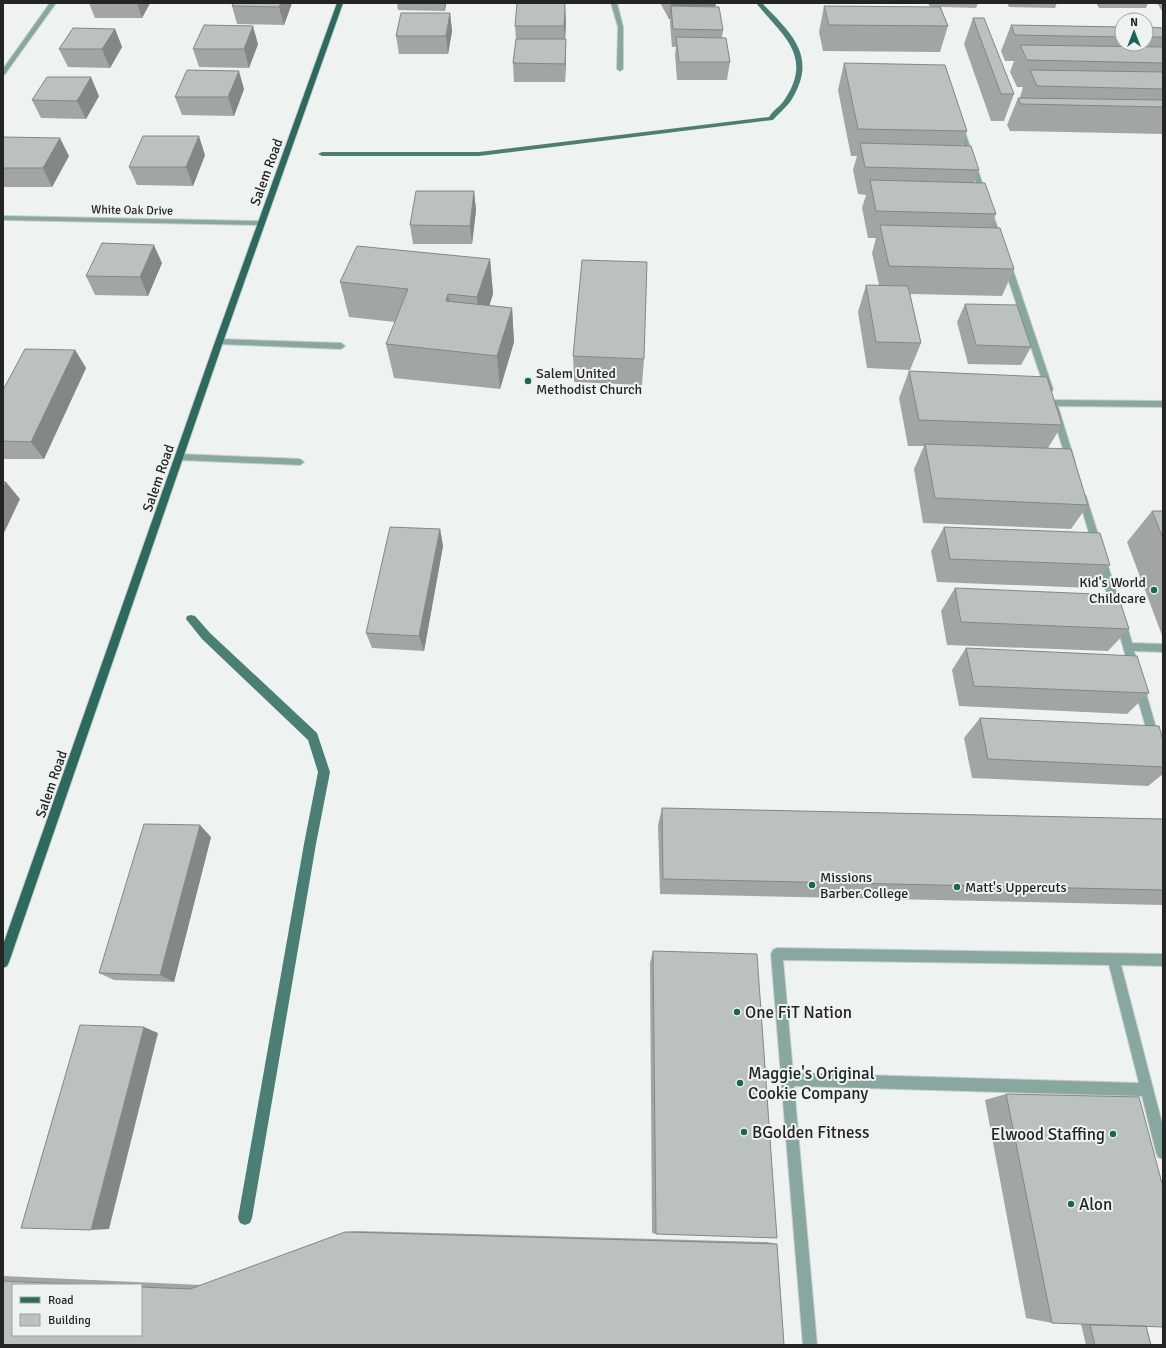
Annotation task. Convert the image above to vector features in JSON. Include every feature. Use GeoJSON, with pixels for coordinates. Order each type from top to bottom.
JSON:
{"type":"FeatureCollection","features":[{"type":"Feature","properties":{"kind":"main road","name":"Salem Road"},"geometry":{"type":"LineString","coordinates":[[3,962],[219,342],[340,3]]}},
{"type":"Feature","properties":{"kind":"street"},"geometry":{"type":"LineString","coordinates":[[3,73],[53,3]]}},
{"type":"Feature","properties":{"kind":"street"},"geometry":{"type":"LineString","coordinates":[[614,3],[622,30],[620,69]]}},
{"type":"Feature","properties":{"kind":"street"},"geometry":{"type":"LineString","coordinates":[[957,116],[1000,244]]}},
{"type":"Feature","properties":{"kind":"street","name":"White Oak Drive"},"geometry":{"type":"LineString","coordinates":[[3,218],[261,223]]}},
{"type":"Feature","properties":{"kind":"street"},"geometry":{"type":"LineString","coordinates":[[1005,259],[1074,471]]}},
{"type":"Feature","properties":{"kind":"street"},"geometry":{"type":"LineString","coordinates":[[219,342],[341,346]]}},
{"type":"Feature","properties":{"kind":"street"},"geometry":{"type":"LineString","coordinates":[[1053,403],[1163,404]]}},
{"type":"Feature","properties":{"kind":"street"},"geometry":{"type":"LineString","coordinates":[[179,457],[300,462]]}},
{"type":"Feature","properties":{"kind":"street"},"geometry":{"type":"LineString","coordinates":[[1079,487],[1128,647],[1157,749]]}},
{"type":"Feature","properties":{"kind":"street"},"geometry":{"type":"LineString","coordinates":[[1128,647],[1163,648]]}},
{"type":"Feature","properties":{"kind":"street"},"geometry":{"type":"LineString","coordinates":[[810,1345],[777,954],[1163,960]]}},
{"type":"Feature","properties":{"kind":"street"},"geometry":{"type":"LineString","coordinates":[[1113,959],[1163,1152]]}},
{"type":"Feature","properties":{"kind":"street"},"geometry":{"type":"LineString","coordinates":[[787,1079],[1147,1090]]}},
{"type":"Feature","properties":{"kind":"building"},"geometry":{"type":"Polygon","coordinates":[[[233,3],[281,3],[279,7],[232,6],[233,3]]]}},
{"type":"Feature","properties":{"kind":"building"},"geometry":{"type":"Polygon","coordinates":[[[517,3],[565,3],[564,26],[515,26],[517,3]]]}},
{"type":"Feature","properties":{"kind":"building"},"geometry":{"type":"Polygon","coordinates":[[[671,6],[719,7],[723,30],[673,29],[671,6]]]}},
{"type":"Feature","properties":{"kind":"building"},"geometry":{"type":"Polygon","coordinates":[[[824,6],[940,7],[948,26],[829,25],[824,6]]]}},
{"type":"Feature","properties":{"kind":"building"},"geometry":{"type":"Polygon","coordinates":[[[401,13],[450,13],[446,36],[396,36],[401,13]]]}},
{"type":"Feature","properties":{"kind":"building"},"geometry":{"type":"Polygon","coordinates":[[[973,18],[984,18],[1014,94],[1001,94],[973,18]]]}},
{"type":"Feature","properties":{"kind":"building"},"geometry":{"type":"Polygon","coordinates":[[[204,25],[253,26],[244,49],[193,49],[204,25]]]}},
{"type":"Feature","properties":{"kind":"building"},"geometry":{"type":"Polygon","coordinates":[[[1011,25],[1114,27],[1114,37],[1015,35],[1011,25]]]}},
{"type":"Feature","properties":{"kind":"building"},"geometry":{"type":"Polygon","coordinates":[[[1154,27],[1163,28],[1163,37],[1154,37],[1154,27]]]}},
{"type":"Feature","properties":{"kind":"building"},"geometry":{"type":"Polygon","coordinates":[[[73,28],[115,29],[102,49],[59,49],[73,28]]]}},
{"type":"Feature","properties":{"kind":"building"},"geometry":{"type":"Polygon","coordinates":[[[676,37],[726,38],[730,62],[679,62],[676,37]]]}},
{"type":"Feature","properties":{"kind":"building"},"geometry":{"type":"Polygon","coordinates":[[[516,39],[566,39],[565,64],[513,63],[516,39]]]}},
{"type":"Feature","properties":{"kind":"building"},"geometry":{"type":"Polygon","coordinates":[[[1020,45],[1114,46],[1114,52],[1154,52],[1154,47],[1163,47],[1163,63],[1027,60],[1020,45]]]}},
{"type":"Feature","properties":{"kind":"building"},"geometry":{"type":"Polygon","coordinates":[[[844,63],[945,65],[967,131],[858,129],[844,63]]]}},
{"type":"Feature","properties":{"kind":"building"},"geometry":{"type":"Polygon","coordinates":[[[187,70],[239,71],[228,97],[175,97],[187,70]]]}},
{"type":"Feature","properties":{"kind":"building"},"geometry":{"type":"Polygon","coordinates":[[[1030,70],[1163,72],[1163,89],[1037,86],[1030,70]]]}},
{"type":"Feature","properties":{"kind":"building"},"geometry":{"type":"Polygon","coordinates":[[[47,77],[91,77],[77,101],[32,100],[47,77]]]}},
{"type":"Feature","properties":{"kind":"building"},"geometry":{"type":"Polygon","coordinates":[[[1018,98],[1163,100],[1163,107],[1021,104],[1018,98]]]}},
{"type":"Feature","properties":{"kind":"building"},"geometry":{"type":"Polygon","coordinates":[[[143,136],[199,136],[186,167],[129,167],[143,136]]]}},
{"type":"Feature","properties":{"kind":"building"},"geometry":{"type":"Polygon","coordinates":[[[4,137],[60,138],[43,168],[3,168],[4,137]]]}},
{"type":"Feature","properties":{"kind":"building"},"geometry":{"type":"Polygon","coordinates":[[[860,143],[971,146],[979,170],[865,167],[860,143]]]}},
{"type":"Feature","properties":{"kind":"building"},"geometry":{"type":"Polygon","coordinates":[[[870,180],[985,183],[996,214],[876,211],[870,180]]]}},
{"type":"Feature","properties":{"kind":"building"},"geometry":{"type":"Polygon","coordinates":[[[416,191],[474,191],[470,226],[410,225],[416,191]]]}},
{"type":"Feature","properties":{"kind":"building"},"geometry":{"type":"Polygon","coordinates":[[[880,225],[1000,228],[1014,269],[889,266],[880,225]]]}},
{"type":"Feature","properties":{"kind":"building"},"geometry":{"type":"Polygon","coordinates":[[[102,243],[154,245],[140,277],[86,276],[102,243]]]}},
{"type":"Feature","properties":{"kind":"building"},"geometry":{"type":"Polygon","coordinates":[[[357,246],[490,259],[477,297],[448,294],[446,301],[512,308],[497,356],[386,344],[408,289],[340,282],[357,246]]]}},
{"type":"Feature","properties":{"kind":"building"},"geometry":{"type":"Polygon","coordinates":[[[582,260],[647,262],[644,359],[573,356],[582,260]]]}},
{"type":"Feature","properties":{"kind":"building"},"geometry":{"type":"Polygon","coordinates":[[[866,285],[908,286],[921,343],[876,342],[866,285]]]}},
{"type":"Feature","properties":{"kind":"building"},"geometry":{"type":"Polygon","coordinates":[[[965,304],[1017,305],[1031,347],[976,345],[965,304]]]}},
{"type":"Feature","properties":{"kind":"building"},"geometry":{"type":"Polygon","coordinates":[[[25,349],[75,350],[31,442],[3,441],[3,390],[25,349]]]}},
{"type":"Feature","properties":{"kind":"building"},"geometry":{"type":"Polygon","coordinates":[[[909,371],[1047,377],[1062,425],[919,420],[909,371]]]}},
{"type":"Feature","properties":{"kind":"building"},"geometry":{"type":"Polygon","coordinates":[[[925,444],[1071,449],[1088,505],[935,498],[925,444]]]}},
{"type":"Feature","properties":{"kind":"building"},"geometry":{"type":"Polygon","coordinates":[[[3,482],[6,482],[3,489],[3,482]]]}},
{"type":"Feature","properties":{"kind":"building"},"geometry":{"type":"Polygon","coordinates":[[[1152,511],[1163,511],[1163,538],[1152,511]]]}},
{"type":"Feature","properties":{"kind":"building"},"geometry":{"type":"Polygon","coordinates":[[[390,527],[440,529],[419,636],[366,633],[390,527]]]}},
{"type":"Feature","properties":{"kind":"building"},"geometry":{"type":"Polygon","coordinates":[[[944,527],[1100,533],[1110,565],[950,559],[944,527]]]}},
{"type":"Feature","properties":{"kind":"building"},"geometry":{"type":"Polygon","coordinates":[[[955,588],[1118,595],[1129,629],[961,622],[955,588]]]}},
{"type":"Feature","properties":{"kind":"building"},"geometry":{"type":"Polygon","coordinates":[[[966,648],[1137,656],[1149,693],[974,686],[966,648]]]}},
{"type":"Feature","properties":{"kind":"building"},"geometry":{"type":"Polygon","coordinates":[[[980,718],[1159,726],[1163,740],[1163,767],[988,759],[980,718]]]}},
{"type":"Feature","properties":{"kind":"building"},"geometry":{"type":"Polygon","coordinates":[[[662,808],[1163,819],[1163,890],[663,879],[662,808]]]}},
{"type":"Feature","properties":{"kind":"building"},"geometry":{"type":"Polygon","coordinates":[[[144,824],[200,825],[160,975],[99,973],[144,824]]]}},
{"type":"Feature","properties":{"kind":"building"},"geometry":{"type":"Polygon","coordinates":[[[653,951],[757,954],[777,1238],[656,1234],[653,951]]]}},
{"type":"Feature","properties":{"kind":"building"},"geometry":{"type":"Polygon","coordinates":[[[80,1025],[144,1027],[91,1230],[21,1228],[80,1025]]]}},
{"type":"Feature","properties":{"kind":"building","name":"Alon"},"geometry":{"type":"Polygon","coordinates":[[[1006,1094],[1139,1097],[1163,1187],[1163,1327],[1052,1323],[1006,1094]]]}},
{"type":"Feature","properties":{"kind":"building"},"geometry":{"type":"Polygon","coordinates":[[[345,1232],[777,1244],[784,1345],[3,1345],[3,1281],[73,1284],[12,1284],[12,1336],[142,1336],[142,1287],[190,1289],[345,1232]]]}},
{"type":"Feature","properties":{"kind":"building"},"geometry":{"type":"Polygon","coordinates":[[[1090,1325],[1146,1326],[1151,1345],[1095,1345],[1090,1325]]]}},
{"type":"Feature","properties":{"kind":"waterway"},"geometry":{"type":"LineString","coordinates":[[322,154],[479,154],[771,119],[789,99],[799,73],[800,60],[794,44],[789,37],[759,3]]}},
{"type":"Feature","properties":{"kind":"waterway"},"geometry":{"type":"LineString","coordinates":[[191,619],[206,636],[313,737],[324,772],[310,844],[245,1218]]}},
{"type":"Feature","properties":{"kind":"place","name":"Salem United Methodist Church"},"geometry":{"type":"Point","coordinates":[528,381]}},
{"type":"Feature","properties":{"kind":"place","name":"Kid's World Childcare"},"geometry":{"type":"Point","coordinates":[1154,590]}},
{"type":"Feature","properties":{"kind":"place","name":"Missions Barber College"},"geometry":{"type":"Point","coordinates":[812,885]}},
{"type":"Feature","properties":{"kind":"place","name":"Matt's Uppercuts"},"geometry":{"type":"Point","coordinates":[957,887]}},
{"type":"Feature","properties":{"kind":"place","name":"One FiT Nation"},"geometry":{"type":"Point","coordinates":[737,1012]}},
{"type":"Feature","properties":{"kind":"place","name":"Maggie's Original Cookie Company"},"geometry":{"type":"Point","coordinates":[740,1083]}},
{"type":"Feature","properties":{"kind":"place","name":"BGolden Fitness"},"geometry":{"type":"Point","coordinates":[744,1132]}},
{"type":"Feature","properties":{"kind":"place","name":"Elwood Staffing"},"geometry":{"type":"Point","coordinates":[1113,1134]}},
{"type":"Feature","properties":{"kind":"place","name":"Alon"},"geometry":{"type":"Point","coordinates":[1071,1204]}}]}
